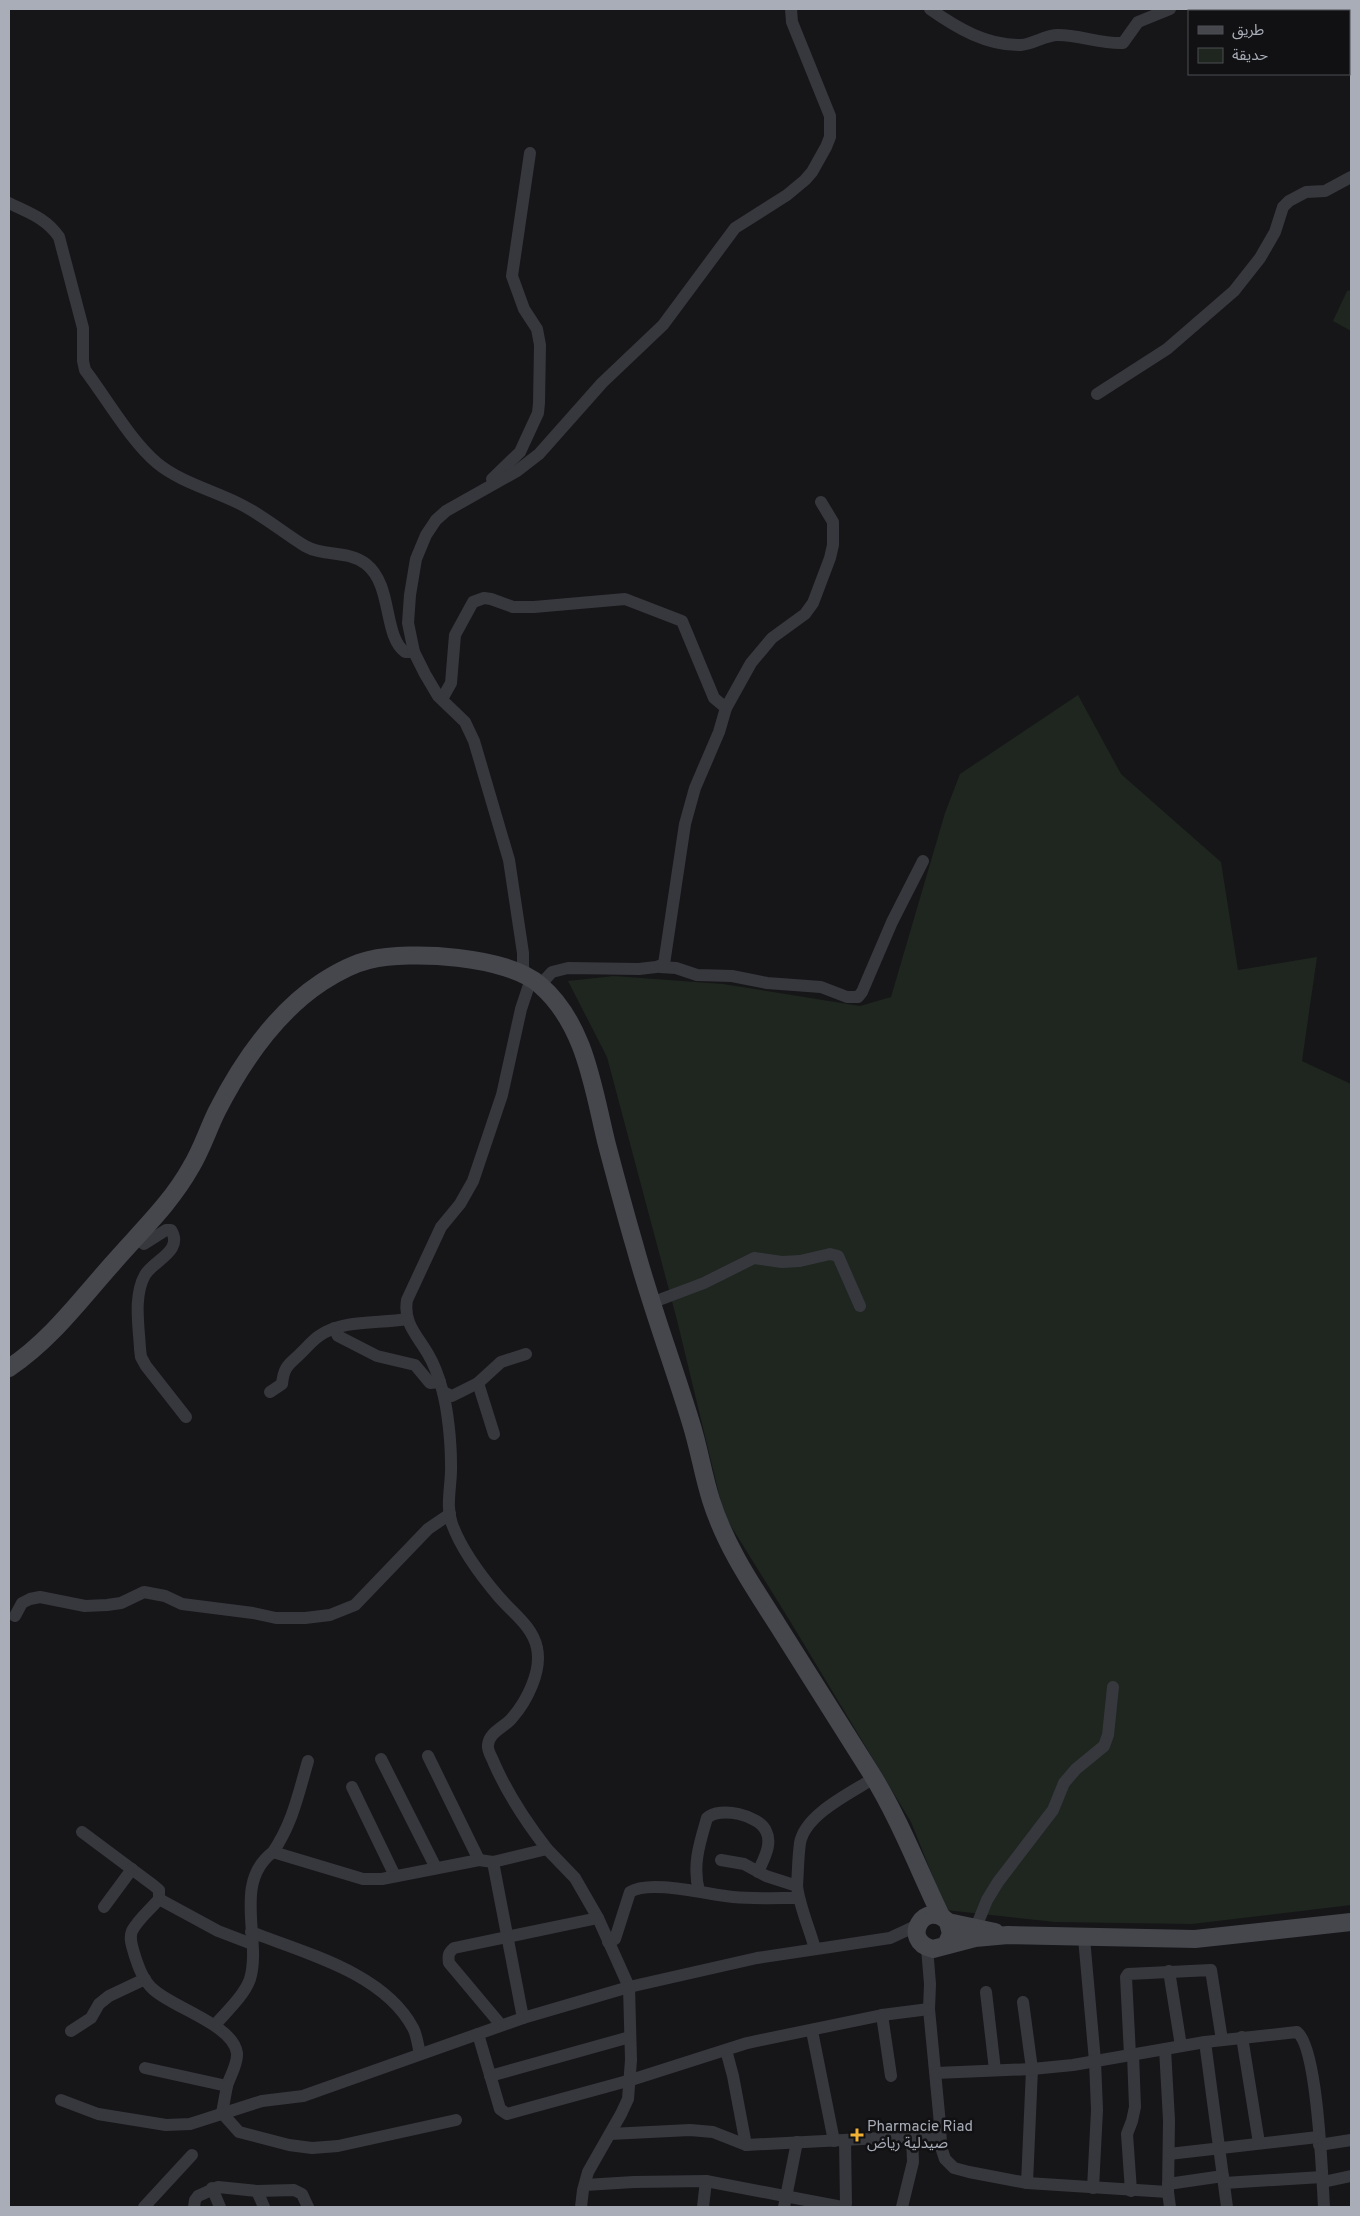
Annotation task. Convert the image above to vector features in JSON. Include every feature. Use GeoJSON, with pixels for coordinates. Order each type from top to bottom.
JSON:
{"type":"FeatureCollection","features":[{"type":"Feature","properties":{"kind":"street"},"geometry":{"type":"LineString","coordinates":[[791,9],[792,22],[830,116],[830,137],[816,166],[787,195],[735,228],[663,325],[650,339],[626,358],[539,454],[517,471],[470,496],[446,511],[436,520],[422,544],[416,559],[410,594],[408,622],[414,652],[424,674],[442,699],[465,722],[486,774],[509,860],[523,953],[532,979],[568,1018],[581,1046],[591,1076],[606,1142],[651,1303],[698,1444],[711,1500],[744,1572],[874,1778],[902,1832],[924,1882],[951,1934],[933,1946]]}},
{"type":"Feature","properties":{"kind":"street"},"geometry":{"type":"LineString","coordinates":[[930,9],[956,27],[976,37],[993,42],[1022,45],[1056,35],[1122,43],[1138,22],[1170,9]]}},
{"type":"Feature","properties":{"kind":"street"},"geometry":{"type":"LineString","coordinates":[[470,496],[517,457],[538,414],[540,344],[537,329],[524,309],[512,276],[530,153]]}},
{"type":"Feature","properties":{"kind":"street"},"geometry":{"type":"LineString","coordinates":[[1097,394],[1167,349],[1234,291],[1260,258],[1275,232],[1283,207],[1293,197],[1306,192],[1325,191],[1351,177]]}},
{"type":"Feature","properties":{"kind":"street"},"geometry":{"type":"LineString","coordinates":[[9,203],[38,216],[59,237],[83,328],[83,361],[85,370],[142,449],[158,464],[191,482],[262,515],[314,551],[352,556],[366,564],[380,581],[397,643],[405,652],[414,652]]}},
{"type":"Feature","properties":{"kind":"street"},"geometry":{"type":"LineString","coordinates":[[660,966],[665,958],[688,809],[701,771],[719,732],[726,708],[762,648],[780,630],[808,611],[813,603],[830,558],[833,544],[833,522],[821,502]]}},
{"type":"Feature","properties":{"kind":"street"},"geometry":{"type":"LineString","coordinates":[[442,699],[451,683],[455,636],[473,602],[490,598],[512,607],[534,607],[619,599],[682,621],[714,698],[726,708]]}},
{"type":"Feature","properties":{"kind":"street"},"geometry":{"type":"LineString","coordinates":[[9,1368],[30,1355],[55,1331],[180,1186],[199,1153],[221,1104],[253,1050],[277,1020],[307,992],[327,978],[352,965],[368,960],[405,956],[489,963],[532,979],[568,968],[639,969],[660,966],[676,968],[697,975],[732,976],[767,983],[821,987],[847,997],[858,998],[892,922],[923,861]]}},
{"type":"Feature","properties":{"kind":"street"},"geometry":{"type":"LineString","coordinates":[[532,979],[520,1009],[502,1095],[473,1181],[460,1204],[441,1227],[407,1300],[407,1319],[408,1324],[429,1355],[442,1387],[452,1465],[449,1490],[452,1524],[468,1555],[483,1578],[522,1620],[532,1634],[537,1648],[538,1663],[534,1680],[512,1719],[489,1739],[488,1748],[504,1786],[524,1819],[548,1850],[575,1878],[598,1918],[629,1988],[631,2080],[628,2100],[591,2165],[584,2185],[581,2207]]}},
{"type":"Feature","properties":{"kind":"street"},"geometry":{"type":"LineString","coordinates":[[136,1238],[144,1244],[166,1230],[171,1230],[174,1236],[175,1242],[172,1249],[144,1276],[139,1295],[140,1349],[141,1357],[146,1366],[186,1417]]}},
{"type":"Feature","properties":{"kind":"street"},"geometry":{"type":"LineString","coordinates":[[651,1303],[704,1283],[754,1258],[782,1262],[800,1261],[830,1254],[838,1256],[843,1263],[860,1306]]}},
{"type":"Feature","properties":{"kind":"street"},"geometry":{"type":"LineString","coordinates":[[270,1392],[282,1384],[282,1373],[287,1366],[318,1336],[334,1328],[354,1324],[407,1319]]}},
{"type":"Feature","properties":{"kind":"street"},"geometry":{"type":"LineString","coordinates":[[334,1328],[338,1336],[377,1356],[409,1362],[415,1365],[430,1383],[442,1387],[452,1396],[478,1383],[495,1370],[501,1362],[526,1354]]}},
{"type":"Feature","properties":{"kind":"street"},"geometry":{"type":"LineString","coordinates":[[478,1383],[494,1434]]}},
{"type":"Feature","properties":{"kind":"street"},"geometry":{"type":"LineString","coordinates":[[15,1616],[22,1603],[40,1597],[85,1606],[107,1605],[121,1603],[144,1592],[160,1594],[182,1604],[276,1618],[305,1618],[330,1615],[355,1605],[428,1528],[450,1514]]}},
{"type":"Feature","properties":{"kind":"street"},"geometry":{"type":"LineString","coordinates":[[976,1927],[987,1900],[998,1882],[1053,1810],[1064,1783],[1076,1769],[1104,1746],[1108,1735],[1113,1687]]}},
{"type":"Feature","properties":{"kind":"street"},"geometry":{"type":"LineString","coordinates":[[428,1756],[479,1860]]}},
{"type":"Feature","properties":{"kind":"street"},"geometry":{"type":"LineString","coordinates":[[381,1759],[436,1868]]}},
{"type":"Feature","properties":{"kind":"street"},"geometry":{"type":"LineString","coordinates":[[215,2025],[249,1982],[251,1892],[255,1874],[264,1858],[273,1852],[286,1832],[308,1761]]}},
{"type":"Feature","properties":{"kind":"street"},"geometry":{"type":"LineString","coordinates":[[815,1949],[798,1892],[800,1842],[809,1825],[828,1806],[874,1778]]}},
{"type":"Feature","properties":{"kind":"street"},"geometry":{"type":"LineString","coordinates":[[352,1788],[395,1876]]}},
{"type":"Feature","properties":{"kind":"street"},"geometry":{"type":"LineString","coordinates":[[699,1890],[696,1879],[696,1853],[707,1818],[712,1814],[732,1812],[762,1825],[767,1832],[768,1847],[758,1872]]}},
{"type":"Feature","properties":{"kind":"street"},"geometry":{"type":"LineString","coordinates":[[82,1832],[158,1890],[159,1899],[131,1932],[130,1939],[145,1979],[152,1989],[168,2000],[215,2025],[234,2046],[237,2053],[236,2062],[227,2086],[222,2113]]}},
{"type":"Feature","properties":{"kind":"street"},"geometry":{"type":"LineString","coordinates":[[273,1852],[363,1879],[382,1879],[479,1860],[493,1862],[548,1850]]}},
{"type":"Feature","properties":{"kind":"street"},"geometry":{"type":"LineString","coordinates":[[721,1860],[744,1864],[798,1892]]}},
{"type":"Feature","properties":{"kind":"street"},"geometry":{"type":"LineString","coordinates":[[493,1862],[509,1938],[522,2018]]}},
{"type":"Feature","properties":{"kind":"street"},"geometry":{"type":"LineString","coordinates":[[104,1907],[132,1869]]}},
{"type":"Feature","properties":{"kind":"street"},"geometry":{"type":"LineString","coordinates":[[924,1882],[924,1903],[918,1924],[917,1936],[933,1946]]}},
{"type":"Feature","properties":{"kind":"street"},"geometry":{"type":"LineString","coordinates":[[608,1942],[615,1939],[630,1892],[642,1887],[699,1890],[732,1897],[798,1892]]}},
{"type":"Feature","properties":{"kind":"street"},"geometry":{"type":"LineString","coordinates":[[159,1899],[218,1931],[251,1938],[356,1974],[375,1985],[402,2012],[414,2029],[420,2054]]}},
{"type":"Feature","properties":{"kind":"street"},"geometry":{"type":"LineString","coordinates":[[61,2100],[98,2114],[166,2125],[190,2124],[262,2101],[304,2096],[522,2018],[629,1988],[757,1958],[890,1938],[918,1924],[928,1916],[1008,1935]]}},
{"type":"Feature","properties":{"kind":"street"},"geometry":{"type":"LineString","coordinates":[[501,2025],[449,1963],[448,1956],[450,1952],[454,1948],[598,1918]]}},
{"type":"Feature","properties":{"kind":"street"},"geometry":{"type":"LineString","coordinates":[[890,1938],[933,1946],[976,1938],[1008,1935],[1195,1939],[1351,1922]]}},
{"type":"Feature","properties":{"kind":"street"},"geometry":{"type":"LineString","coordinates":[[1084,1938],[1096,2061],[1097,2110],[1093,2188]]}},
{"type":"Feature","properties":{"kind":"street"},"geometry":{"type":"LineString","coordinates":[[933,1946],[929,2009],[936,2073],[939,2135],[945,2160],[954,2168],[1027,2183],[1130,2191],[1224,2180],[1322,2179],[1351,2176]]}},
{"type":"Feature","properties":{"kind":"street"},"geometry":{"type":"LineString","coordinates":[[1130,2191],[1127,2134],[1135,2106],[1126,1975],[1211,1970],[1222,2040]]}},
{"type":"Feature","properties":{"kind":"street"},"geometry":{"type":"LineString","coordinates":[[1169,1971],[1182,2046]]}},
{"type":"Feature","properties":{"kind":"street"},"geometry":{"type":"LineString","coordinates":[[70,2032],[91,2018],[99,2004],[109,1996],[145,1979]]}},
{"type":"Feature","properties":{"kind":"street"},"geometry":{"type":"LineString","coordinates":[[986,1992],[995,2070]]}},
{"type":"Feature","properties":{"kind":"street"},"geometry":{"type":"LineString","coordinates":[[1024,2002],[1032,2069],[1027,2183]]}},
{"type":"Feature","properties":{"kind":"street"},"geometry":{"type":"LineString","coordinates":[[478,2034],[500,2110],[507,2114],[631,2080],[747,2043],[882,2016],[929,2009]]}},
{"type":"Feature","properties":{"kind":"street"},"geometry":{"type":"LineString","coordinates":[[882,2016],[891,2076]]}},
{"type":"Feature","properties":{"kind":"street"},"geometry":{"type":"LineString","coordinates":[[584,2185],[706,2181],[785,2202],[842,2207],[846,2204],[839,2141],[812,2031]]}},
{"type":"Feature","properties":{"kind":"street"},"geometry":{"type":"LineString","coordinates":[[936,2073],[1032,2069],[1096,2061],[1242,2037],[1291,2031],[1300,2034],[1313,2068],[1324,2207]]}},
{"type":"Feature","properties":{"kind":"street"},"geometry":{"type":"LineString","coordinates":[[1242,2037],[1258,2144]]}},
{"type":"Feature","properties":{"kind":"street"},"geometry":{"type":"LineString","coordinates":[[490,2076],[630,2038]]}},
{"type":"Feature","properties":{"kind":"street"},"geometry":{"type":"LineString","coordinates":[[1205,2042],[1228,2207]]}},
{"type":"Feature","properties":{"kind":"street"},"geometry":{"type":"LineString","coordinates":[[1165,2049],[1170,2207]]}},
{"type":"Feature","properties":{"kind":"street"},"geometry":{"type":"LineString","coordinates":[[726,2050],[746,2144]]}},
{"type":"Feature","properties":{"kind":"street"},"geometry":{"type":"LineString","coordinates":[[145,2068],[227,2086]]}},
{"type":"Feature","properties":{"kind":"street"},"geometry":{"type":"LineString","coordinates":[[222,2113],[239,2132],[289,2145],[312,2148],[338,2146],[456,2120]]}},
{"type":"Feature","properties":{"kind":"street"},"geometry":{"type":"LineString","coordinates":[[610,2134],[690,2130],[714,2132],[746,2144],[939,2135]]}},
{"type":"Feature","properties":{"kind":"street"},"geometry":{"type":"LineString","coordinates":[[902,2207],[913,2162],[912,2136]]}},
{"type":"Feature","properties":{"kind":"street"},"geometry":{"type":"LineString","coordinates":[[1169,2154],[1258,2144],[1351,2140]]}},
{"type":"Feature","properties":{"kind":"street"},"geometry":{"type":"LineString","coordinates":[[785,2202],[797,2142]]}},
{"type":"Feature","properties":{"kind":"street"},"geometry":{"type":"LineString","coordinates":[[144,2207],[192,2155]]}},
{"type":"Feature","properties":{"kind":"street"},"geometry":{"type":"LineString","coordinates":[[703,2207],[706,2181]]}},
{"type":"Feature","properties":{"kind":"street"},"geometry":{"type":"LineString","coordinates":[[212,2188],[220,2207]]}},
{"type":"Feature","properties":{"kind":"street"},"geometry":{"type":"LineString","coordinates":[[194,2207],[198,2196],[212,2188],[298,2191],[302,2194],[308,2207]]}},
{"type":"Feature","properties":{"kind":"street"},"geometry":{"type":"LineString","coordinates":[[257,2191],[264,2207]]}},
{"type":"Feature","properties":{"kind":"green space"},"geometry":{"type":"Polygon","coordinates":[[[1351,290],[1351,331],[1333,321],[1347,291],[1351,290]]]}},
{"type":"Feature","properties":{"kind":"green space"},"geometry":{"type":"Polygon","coordinates":[[[1078,695],[1121,774],[1221,862],[1238,970],[1317,957],[1302,1061],[1351,1084],[1351,1905],[1192,1924],[1055,1922],[946,1910],[911,1822],[724,1515],[677,1320],[607,1057],[568,981],[614,976],[723,984],[860,1006],[891,997],[945,813],[960,774],[1078,695]]]}},
{"type":"Feature","properties":{"kind":"place","name":"Pharmacie Riad صيدلية رياض"},"geometry":{"type":"Point","coordinates":[857,2135]}}]}
